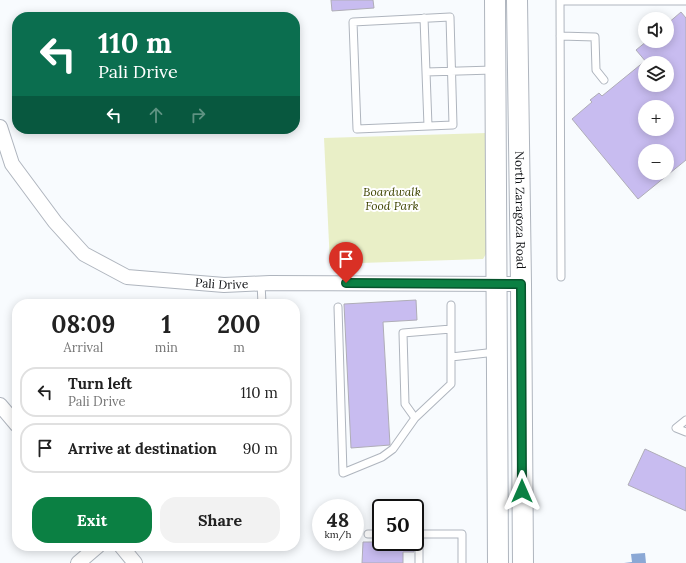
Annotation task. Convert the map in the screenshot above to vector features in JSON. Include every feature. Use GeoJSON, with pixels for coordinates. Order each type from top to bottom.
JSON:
{"type":"FeatureCollection","features":[{"type":"Feature","properties":{"kind":"main road","name":"North Zaragoza Road"},"geometry":{"type":"LineString","coordinates":[[495,0],[498,563]]}},
{"type":"Feature","properties":{"kind":"main road","name":"North Zaragoza Road"},"geometry":{"type":"LineString","coordinates":[[517,0],[523,563]]}},
{"type":"Feature","properties":{"kind":"street","name":"Pali Drive"},"geometry":{"type":"LineString","coordinates":[[0,127],[12,164],[54,222],[84,254],[127,276],[224,284],[521,284]]}},
{"type":"Feature","properties":{"kind":"street"},"geometry":{"type":"LineString","coordinates":[[78,563],[92,551]]}},
{"type":"Feature","properties":{"kind":"street"},"geometry":{"type":"LineString","coordinates":[[125,551],[135,563]]}},
{"type":"Feature","properties":{"kind":"lane"},"geometry":{"type":"LineString","coordinates":[[561,277],[560,1],[686,1]]}},
{"type":"Feature","properties":{"kind":"lane"},"geometry":{"type":"LineString","coordinates":[[450,17],[452,72],[453,125],[357,128],[353,22],[450,17]]}},
{"type":"Feature","properties":{"kind":"lane"},"geometry":{"type":"LineString","coordinates":[[424,18],[428,126]]}},
{"type":"Feature","properties":{"kind":"lane"},"geometry":{"type":"LineString","coordinates":[[560,36],[595,37],[596,70],[604,80]]}},
{"type":"Feature","properties":{"kind":"lane"},"geometry":{"type":"LineString","coordinates":[[426,72],[496,70]]}},
{"type":"Feature","properties":{"kind":"lane"},"geometry":{"type":"LineString","coordinates":[[261,283],[262,299]]}},
{"type":"Feature","properties":{"kind":"lane"},"geometry":{"type":"LineString","coordinates":[[338,307],[343,473],[382,457],[393,449],[415,418],[451,384],[451,304]]}},
{"type":"Feature","properties":{"kind":"lane"},"geometry":{"type":"LineString","coordinates":[[415,418],[405,404],[403,333],[451,329]]}},
{"type":"Feature","properties":{"kind":"lane"},"geometry":{"type":"LineString","coordinates":[[451,357],[497,352]]}},
{"type":"Feature","properties":{"kind":"lane"},"geometry":{"type":"LineString","coordinates":[[686,420],[676,428],[686,432]]}},
{"type":"Feature","properties":{"kind":"lane"},"geometry":{"type":"LineString","coordinates":[[424,534],[462,534],[462,563]]}},
{"type":"Feature","properties":{"kind":"lane"},"geometry":{"type":"LineString","coordinates":[[418,551],[419,563]]}},
{"type":"Feature","properties":{"kind":"green space","name":"Boardwalk Food Park"},"geometry":{"type":"Polygon","coordinates":[[[486,133],[486,254],[483,259],[330,264],[324,138],[486,133]]]}},
{"type":"Feature","properties":{"kind":"water"},"geometry":{"type":"Polygon","coordinates":[[[645,553],[646,563],[624,563],[632,562],[631,554],[645,553]]]}},
{"type":"Feature","properties":{"kind":"building"},"geometry":{"type":"Polygon","coordinates":[[[331,0],[373,0],[374,8],[332,11],[331,0]]]}},
{"type":"Feature","properties":{"kind":"building"},"geometry":{"type":"Polygon","coordinates":[[[681,12],[686,18],[686,160],[674,170],[674,144],[638,144],[638,180],[661,180],[638,199],[572,119],[592,102],[590,100],[599,93],[602,96],[638,67],[638,92],[674,92],[674,56],[641,56],[636,50],[638,48],[674,48],[674,18],[681,12]]]}},
{"type":"Feature","properties":{"kind":"building"},"geometry":{"type":"Polygon","coordinates":[[[416,300],[417,320],[383,322],[390,445],[351,448],[344,304],[416,300]]]}},
{"type":"Feature","properties":{"kind":"building"},"geometry":{"type":"Polygon","coordinates":[[[645,449],[686,468],[686,511],[628,485],[645,449]]]}},
{"type":"Feature","properties":{"kind":"building"},"geometry":{"type":"Polygon","coordinates":[[[364,542],[372,542],[372,551],[414,551],[403,552],[403,563],[362,563],[364,542]]]}},
{"type":"Feature","properties":{"kind":"route"},"geometry":{"type":"LineString","coordinates":[[346,283],[521,284],[522,491]]}}]}
